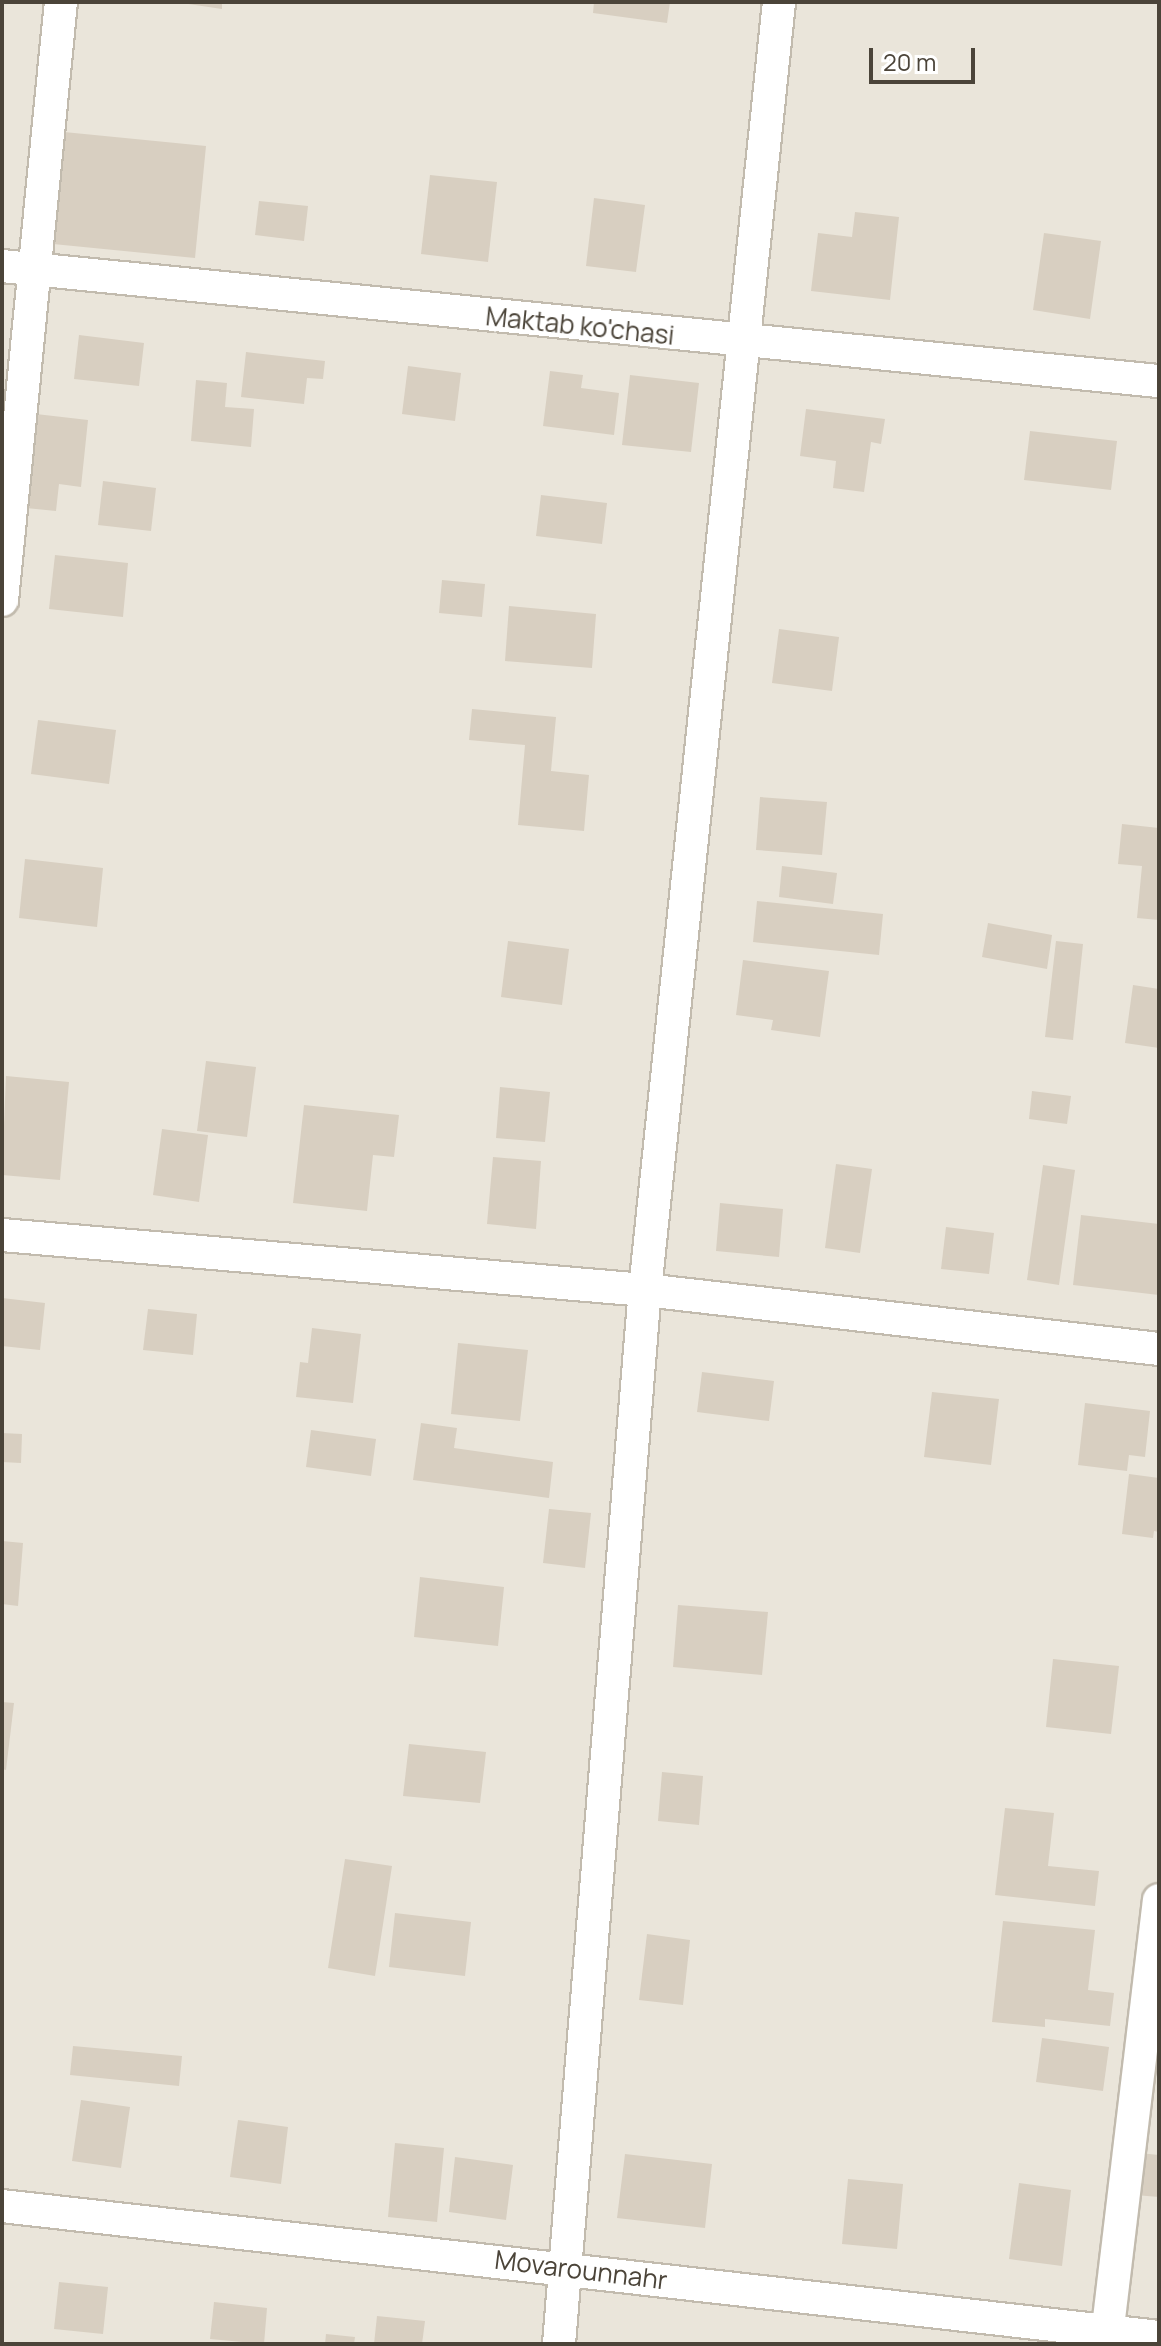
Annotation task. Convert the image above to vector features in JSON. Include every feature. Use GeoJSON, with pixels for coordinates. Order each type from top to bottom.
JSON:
{"type":"FeatureCollection","features":[{"type":"Feature","properties":{"kind":"street"},"geometry":{"type":"LineString","coordinates":[[2,600],[18,268],[61,2]]}},
{"type":"Feature","properties":{"kind":"street"},"geometry":{"type":"LineString","coordinates":[[559,2344],[645,1290],[741,343],[779,2]]}},
{"type":"Feature","properties":{"kind":"street","name":"Maktab ko'chasi"},"geometry":{"type":"LineString","coordinates":[[18,268],[741,343],[1159,381]]}},
{"type":"Feature","properties":{"kind":"street"},"geometry":{"type":"LineString","coordinates":[[2,1235],[645,1290],[1159,1349]]}},
{"type":"Feature","properties":{"kind":"street"},"geometry":{"type":"LineString","coordinates":[[1106,2338],[1159,1900]]}},
{"type":"Feature","properties":{"kind":"street","name":"Movarounnahr"},"geometry":{"type":"LineString","coordinates":[[2,2206],[567,2268],[1106,2338],[1159,2337]]}},
{"type":"Feature","properties":{"kind":"shaded area"},"geometry":{"type":"Polygon","coordinates":[[[2,2],[1159,2],[1159,2344],[2,2344],[2,2]]]}},
{"type":"Feature","properties":{"kind":"building"},"geometry":{"type":"Polygon","coordinates":[[[175,2],[222,2],[222,9],[175,2]]]}},
{"type":"Feature","properties":{"kind":"building"},"geometry":{"type":"Polygon","coordinates":[[[594,2],[670,2],[667,23],[593,13],[594,2]]]}},
{"type":"Feature","properties":{"kind":"building"},"geometry":{"type":"Polygon","coordinates":[[[64,132],[206,146],[195,258],[53,244],[64,132]]]}},
{"type":"Feature","properties":{"kind":"building"},"geometry":{"type":"Polygon","coordinates":[[[430,175],[497,182],[488,262],[421,254],[430,175]]]}},
{"type":"Feature","properties":{"kind":"building"},"geometry":{"type":"Polygon","coordinates":[[[594,198],[645,205],[636,272],[586,266],[594,198]]]}},
{"type":"Feature","properties":{"kind":"building"},"geometry":{"type":"Polygon","coordinates":[[[259,201],[308,206],[304,241],[255,235],[259,201]]]}},
{"type":"Feature","properties":{"kind":"building"},"geometry":{"type":"Polygon","coordinates":[[[855,212],[899,217],[890,300],[811,291],[818,233],[852,237],[855,212]]]}},
{"type":"Feature","properties":{"kind":"building"},"geometry":{"type":"Polygon","coordinates":[[[1044,233],[1101,241],[1090,319],[1033,310],[1044,233]]]}},
{"type":"Feature","properties":{"kind":"building"},"geometry":{"type":"Polygon","coordinates":[[[79,335],[144,343],[139,386],[74,379],[79,335]]]}},
{"type":"Feature","properties":{"kind":"building"},"geometry":{"type":"Polygon","coordinates":[[[246,352],[325,361],[323,379],[307,378],[304,404],[241,397],[246,352]]]}},
{"type":"Feature","properties":{"kind":"building"},"geometry":{"type":"Polygon","coordinates":[[[408,366],[461,373],[455,421],[402,414],[408,366]]]}},
{"type":"Feature","properties":{"kind":"building"},"geometry":{"type":"Polygon","coordinates":[[[550,371],[583,375],[581,388],[619,393],[614,435],[543,426],[550,371]]]}},
{"type":"Feature","properties":{"kind":"building"},"geometry":{"type":"Polygon","coordinates":[[[630,375],[699,383],[691,452],[622,445],[630,375]]]}},
{"type":"Feature","properties":{"kind":"building"},"geometry":{"type":"Polygon","coordinates":[[[196,380],[227,383],[225,407],[254,409],[251,447],[191,441],[196,380]]]}},
{"type":"Feature","properties":{"kind":"building"},"geometry":{"type":"Polygon","coordinates":[[[806,409],[885,419],[881,444],[871,442],[864,492],[833,488],[836,461],[800,456],[806,409]]]}},
{"type":"Feature","properties":{"kind":"building"},"geometry":{"type":"Polygon","coordinates":[[[36,414],[88,420],[81,487],[59,484],[56,511],[26,508],[36,414]]]}},
{"type":"Feature","properties":{"kind":"building"},"geometry":{"type":"Polygon","coordinates":[[[1030,431],[1117,441],[1111,490],[1024,480],[1030,431]]]}},
{"type":"Feature","properties":{"kind":"building"},"geometry":{"type":"Polygon","coordinates":[[[103,481],[156,488],[151,531],[98,525],[103,481]]]}},
{"type":"Feature","properties":{"kind":"building"},"geometry":{"type":"Polygon","coordinates":[[[541,495],[607,503],[602,544],[536,536],[541,495]]]}},
{"type":"Feature","properties":{"kind":"building"},"geometry":{"type":"Polygon","coordinates":[[[55,555],[128,563],[123,617],[49,609],[55,555]]]}},
{"type":"Feature","properties":{"kind":"building"},"geometry":{"type":"Polygon","coordinates":[[[442,580],[485,584],[482,617],[439,613],[442,580]]]}},
{"type":"Feature","properties":{"kind":"building"},"geometry":{"type":"Polygon","coordinates":[[[509,606],[596,614],[592,668],[505,661],[509,606]]]}},
{"type":"Feature","properties":{"kind":"building"},"geometry":{"type":"Polygon","coordinates":[[[779,629],[839,637],[832,691],[772,683],[779,629]]]}},
{"type":"Feature","properties":{"kind":"building"},"geometry":{"type":"Polygon","coordinates":[[[472,709],[556,717],[551,771],[589,775],[584,831],[518,825],[525,745],[469,740],[472,709]]]}},
{"type":"Feature","properties":{"kind":"building"},"geometry":{"type":"Polygon","coordinates":[[[38,720],[116,730],[109,784],[31,774],[38,720]]]}},
{"type":"Feature","properties":{"kind":"building"},"geometry":{"type":"Polygon","coordinates":[[[760,797],[827,802],[822,855],[756,850],[760,797]]]}},
{"type":"Feature","properties":{"kind":"building"},"geometry":{"type":"Polygon","coordinates":[[[1122,824],[1159,828],[1159,920],[1137,918],[1142,866],[1118,864],[1122,824]]]}},
{"type":"Feature","properties":{"kind":"building"},"geometry":{"type":"Polygon","coordinates":[[[25,859],[103,868],[97,927],[19,918],[25,859]]]}},
{"type":"Feature","properties":{"kind":"building"},"geometry":{"type":"Polygon","coordinates":[[[782,866],[837,873],[833,904],[779,897],[782,866]]]}},
{"type":"Feature","properties":{"kind":"building"},"geometry":{"type":"Polygon","coordinates":[[[757,901],[883,914],[879,955],[753,942],[757,901]]]}},
{"type":"Feature","properties":{"kind":"building"},"geometry":{"type":"Polygon","coordinates":[[[988,923],[1052,935],[1047,969],[982,957],[988,923]]]}},
{"type":"Feature","properties":{"kind":"building"},"geometry":{"type":"Polygon","coordinates":[[[508,941],[569,949],[562,1005],[501,997],[508,941]]]}},
{"type":"Feature","properties":{"kind":"building"},"geometry":{"type":"Polygon","coordinates":[[[1056,941],[1083,944],[1073,1040],[1045,1037],[1056,941]]]}},
{"type":"Feature","properties":{"kind":"building"},"geometry":{"type":"Polygon","coordinates":[[[743,960],[829,971],[820,1037],[771,1030],[773,1020],[736,1015],[743,960]]]}},
{"type":"Feature","properties":{"kind":"building"},"geometry":{"type":"Polygon","coordinates":[[[1133,985],[1159,989],[1159,1048],[1125,1043],[1133,985]]]}},
{"type":"Feature","properties":{"kind":"building"},"geometry":{"type":"Polygon","coordinates":[[[206,1061],[256,1067],[247,1137],[197,1131],[206,1061]]]}},
{"type":"Feature","properties":{"kind":"building"},"geometry":{"type":"Polygon","coordinates":[[[6,1076],[69,1082],[60,1180],[2,1175],[6,1076]]]}},
{"type":"Feature","properties":{"kind":"building"},"geometry":{"type":"Polygon","coordinates":[[[500,1087],[550,1092],[545,1142],[496,1138],[500,1087]]]}},
{"type":"Feature","properties":{"kind":"building"},"geometry":{"type":"Polygon","coordinates":[[[1032,1091],[1071,1096],[1067,1124],[1029,1119],[1032,1091]]]}},
{"type":"Feature","properties":{"kind":"building"},"geometry":{"type":"Polygon","coordinates":[[[304,1105],[399,1115],[394,1157],[373,1155],[367,1211],[293,1203],[304,1105]]]}},
{"type":"Feature","properties":{"kind":"building"},"geometry":{"type":"Polygon","coordinates":[[[162,1129],[208,1135],[199,1202],[153,1195],[162,1129]]]}},
{"type":"Feature","properties":{"kind":"building"},"geometry":{"type":"Polygon","coordinates":[[[493,1157],[541,1161],[536,1229],[487,1224],[493,1157]]]}},
{"type":"Feature","properties":{"kind":"building"},"geometry":{"type":"Polygon","coordinates":[[[836,1164],[872,1169],[860,1253],[825,1248],[836,1164]]]}},
{"type":"Feature","properties":{"kind":"building"},"geometry":{"type":"Polygon","coordinates":[[[1043,1165],[1075,1170],[1059,1285],[1027,1280],[1043,1165]]]}},
{"type":"Feature","properties":{"kind":"building"},"geometry":{"type":"Polygon","coordinates":[[[720,1203],[783,1209],[779,1257],[716,1251],[720,1203]]]}},
{"type":"Feature","properties":{"kind":"building"},"geometry":{"type":"Polygon","coordinates":[[[1081,1215],[1159,1224],[1159,1295],[1073,1285],[1081,1215]]]}},
{"type":"Feature","properties":{"kind":"building"},"geometry":{"type":"Polygon","coordinates":[[[946,1227],[994,1233],[989,1274],[941,1269],[946,1227]]]}},
{"type":"Feature","properties":{"kind":"building"},"geometry":{"type":"Polygon","coordinates":[[[2,1298],[45,1303],[40,1350],[2,1346],[2,1298]]]}},
{"type":"Feature","properties":{"kind":"building"},"geometry":{"type":"Polygon","coordinates":[[[148,1309],[197,1314],[193,1355],[143,1350],[148,1309]]]}},
{"type":"Feature","properties":{"kind":"building"},"geometry":{"type":"Polygon","coordinates":[[[312,1328],[361,1334],[353,1403],[296,1397],[300,1362],[308,1363],[312,1328]]]}},
{"type":"Feature","properties":{"kind":"building"},"geometry":{"type":"Polygon","coordinates":[[[458,1343],[528,1350],[520,1421],[451,1414],[458,1343]]]}},
{"type":"Feature","properties":{"kind":"building"},"geometry":{"type":"Polygon","coordinates":[[[702,1372],[774,1381],[769,1421],[697,1412],[702,1372]]]}},
{"type":"Feature","properties":{"kind":"building"},"geometry":{"type":"Polygon","coordinates":[[[932,1392],[999,1399],[991,1465],[924,1457],[932,1392]]]}},
{"type":"Feature","properties":{"kind":"building"},"geometry":{"type":"Polygon","coordinates":[[[1085,1403],[1150,1411],[1145,1457],[1129,1455],[1127,1471],[1078,1465],[1085,1403]]]}},
{"type":"Feature","properties":{"kind":"building"},"geometry":{"type":"Polygon","coordinates":[[[421,1423],[457,1428],[454,1448],[553,1462],[549,1498],[413,1480],[421,1423]]]}},
{"type":"Feature","properties":{"kind":"building"},"geometry":{"type":"Polygon","coordinates":[[[311,1430],[376,1439],[371,1476],[306,1467],[311,1430]]]}},
{"type":"Feature","properties":{"kind":"building"},"geometry":{"type":"Polygon","coordinates":[[[2,1433],[22,1434],[21,1463],[2,1462],[2,1433]]]}},
{"type":"Feature","properties":{"kind":"building"},"geometry":{"type":"Polygon","coordinates":[[[1129,1474],[1159,1478],[1159,1532],[1154,1531],[1153,1538],[1122,1534],[1129,1474]]]}},
{"type":"Feature","properties":{"kind":"building"},"geometry":{"type":"Polygon","coordinates":[[[549,1509],[591,1513],[585,1568],[543,1563],[549,1509]]]}},
{"type":"Feature","properties":{"kind":"building"},"geometry":{"type":"Polygon","coordinates":[[[2,1541],[23,1543],[18,1606],[2,1604],[2,1541]]]}},
{"type":"Feature","properties":{"kind":"building"},"geometry":{"type":"Polygon","coordinates":[[[420,1577],[504,1587],[498,1646],[414,1637],[420,1577]]]}},
{"type":"Feature","properties":{"kind":"building"},"geometry":{"type":"Polygon","coordinates":[[[678,1605],[768,1612],[762,1675],[673,1667],[678,1605]]]}},
{"type":"Feature","properties":{"kind":"building"},"geometry":{"type":"Polygon","coordinates":[[[1053,1659],[1119,1666],[1111,1734],[1046,1727],[1053,1659]]]}},
{"type":"Feature","properties":{"kind":"building"},"geometry":{"type":"Polygon","coordinates":[[[2,1702],[14,1703],[6,1770],[2,1769],[2,1702]]]}},
{"type":"Feature","properties":{"kind":"building"},"geometry":{"type":"Polygon","coordinates":[[[409,1744],[486,1752],[480,1803],[403,1796],[409,1744]]]}},
{"type":"Feature","properties":{"kind":"building"},"geometry":{"type":"Polygon","coordinates":[[[662,1772],[703,1776],[699,1825],[658,1821],[662,1772]]]}},
{"type":"Feature","properties":{"kind":"building"},"geometry":{"type":"Polygon","coordinates":[[[1005,1808],[1054,1813],[1048,1866],[1099,1871],[1095,1906],[995,1895],[1005,1808]]]}},
{"type":"Feature","properties":{"kind":"building"},"geometry":{"type":"Polygon","coordinates":[[[345,1859],[392,1866],[375,1976],[328,1968],[345,1859]]]}},
{"type":"Feature","properties":{"kind":"building"},"geometry":{"type":"Polygon","coordinates":[[[395,1913],[471,1922],[465,1976],[389,1967],[395,1913]]]}},
{"type":"Feature","properties":{"kind":"building"},"geometry":{"type":"Polygon","coordinates":[[[1003,1921],[1095,1930],[1088,1990],[1114,1993],[1110,2026],[1045,2019],[1045,2027],[992,2022],[1003,1921]]]}},
{"type":"Feature","properties":{"kind":"building"},"geometry":{"type":"Polygon","coordinates":[[[647,1934],[690,1940],[683,2005],[639,2000],[647,1934]]]}},
{"type":"Feature","properties":{"kind":"building"},"geometry":{"type":"Polygon","coordinates":[[[1042,2038],[1109,2047],[1103,2091],[1036,2082],[1042,2038]]]}},
{"type":"Feature","properties":{"kind":"building"},"geometry":{"type":"Polygon","coordinates":[[[73,2046],[182,2056],[179,2086],[70,2075],[73,2046]]]}},
{"type":"Feature","properties":{"kind":"building"},"geometry":{"type":"Polygon","coordinates":[[[81,2100],[130,2107],[121,2168],[72,2161],[81,2100]]]}},
{"type":"Feature","properties":{"kind":"building"},"geometry":{"type":"Polygon","coordinates":[[[238,2120],[288,2127],[281,2184],[230,2177],[238,2120]]]}},
{"type":"Feature","properties":{"kind":"building"},"geometry":{"type":"Polygon","coordinates":[[[395,2143],[444,2148],[437,2222],[388,2217],[395,2143]]]}},
{"type":"Feature","properties":{"kind":"building"},"geometry":{"type":"Polygon","coordinates":[[[1139,2153],[1159,2155],[1159,2197],[1135,2195],[1139,2153]]]}},
{"type":"Feature","properties":{"kind":"building"},"geometry":{"type":"Polygon","coordinates":[[[625,2154],[712,2164],[705,2228],[617,2218],[625,2154]]]}},
{"type":"Feature","properties":{"kind":"building"},"geometry":{"type":"Polygon","coordinates":[[[455,2157],[513,2165],[506,2220],[449,2212],[455,2157]]]}},
{"type":"Feature","properties":{"kind":"building"},"geometry":{"type":"Polygon","coordinates":[[[848,2179],[903,2184],[897,2249],[842,2244],[848,2179]]]}},
{"type":"Feature","properties":{"kind":"building"},"geometry":{"type":"Polygon","coordinates":[[[1019,2183],[1071,2190],[1062,2266],[1009,2259],[1019,2183]]]}},
{"type":"Feature","properties":{"kind":"building"},"geometry":{"type":"Polygon","coordinates":[[[59,2282],[108,2287],[103,2334],[54,2329],[59,2282]]]}},
{"type":"Feature","properties":{"kind":"building"},"geometry":{"type":"Polygon","coordinates":[[[214,2302],[267,2308],[264,2344],[210,2339],[214,2302]]]}},
{"type":"Feature","properties":{"kind":"building"},"geometry":{"type":"Polygon","coordinates":[[[377,2316],[425,2321],[422,2344],[374,2344],[377,2316]]]}},
{"type":"Feature","properties":{"kind":"building"},"geometry":{"type":"Polygon","coordinates":[[[326,2334],[355,2337],[354,2344],[325,2344],[326,2334]]]}}]}
